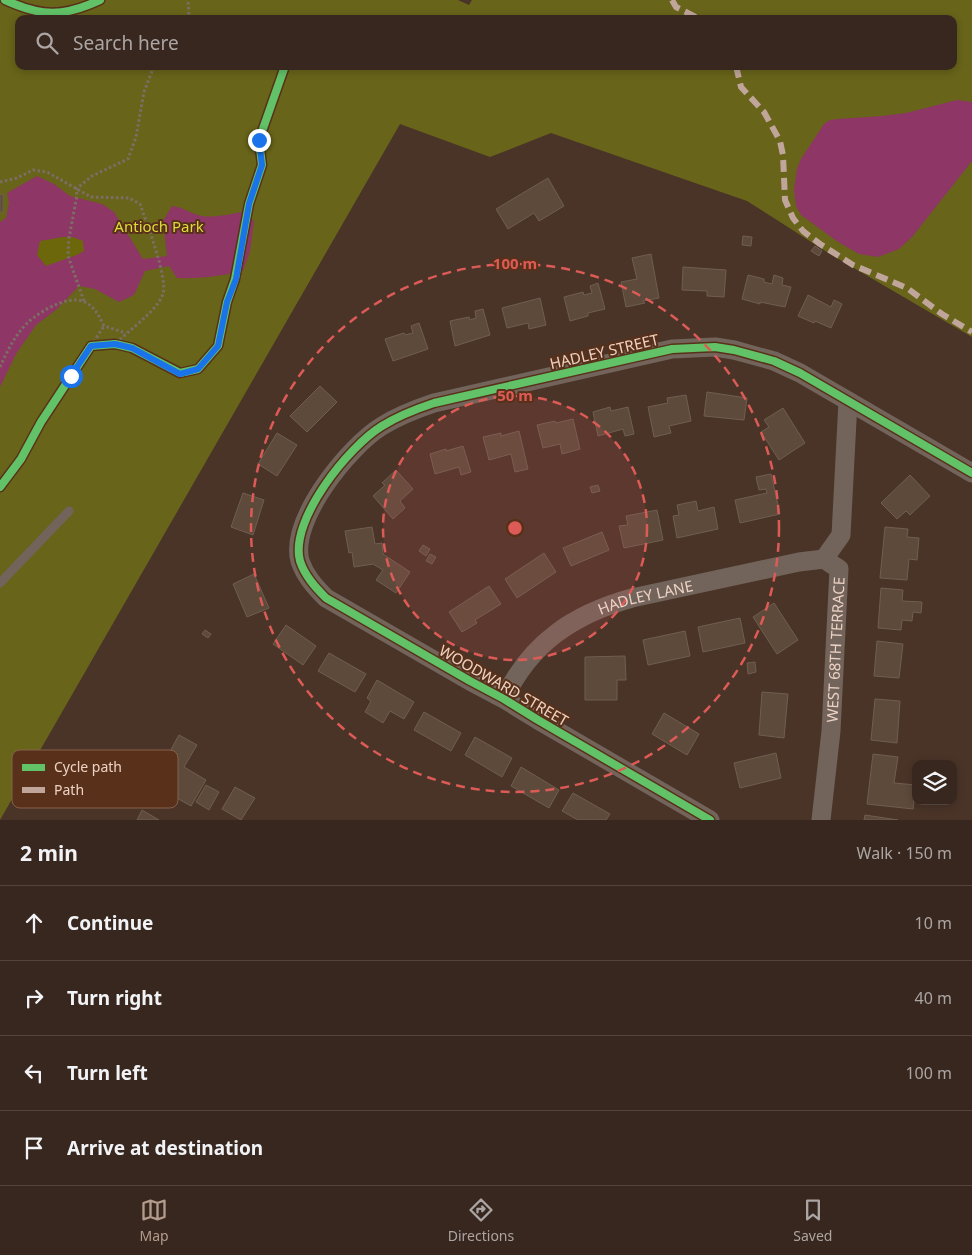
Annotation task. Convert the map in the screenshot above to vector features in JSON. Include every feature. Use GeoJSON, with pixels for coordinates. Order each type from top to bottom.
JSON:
{"type":"FeatureCollection","features":[{"type":"Feature","properties":{"kind":"street","name":"HADLEY STREET"},"geometry":{"type":"LineString","coordinates":[[300,560],[299,539],[307,516],[324,486],[343,461],[363,440],[381,426],[412,410],[434,403],[672,349],[715,347],[753,354],[774,361],[800,373],[972,473]]}},
{"type":"Feature","properties":{"kind":"street","name":"WEST 68TH TERRACE"},"geometry":{"type":"LineString","coordinates":[[821,820],[831,731],[839,569],[824,558],[841,535],[848,401]]}},
{"type":"Feature","properties":{"kind":"street","name":"HADLEY LANE"},"geometry":{"type":"LineString","coordinates":[[504,699],[514,678],[533,654],[561,629],[611,604],[824,558]]}},
{"type":"Feature","properties":{"kind":"street","name":"WOODWARD STREET"},"geometry":{"type":"LineString","coordinates":[[300,560],[309,581],[326,598],[504,699],[710,820]]}},
{"type":"Feature","properties":{"kind":"lane"},"geometry":{"type":"LineString","coordinates":[[0,583],[69,511]]}},
{"type":"Feature","properties":{"kind":"path"},"geometry":{"type":"LineString","coordinates":[[188,0],[189,15]]}},
{"type":"Feature","properties":{"kind":"path"},"geometry":{"type":"LineString","coordinates":[[76,188],[92,176],[128,159],[136,137],[144,92],[152,70]]}},
{"type":"Feature","properties":{"kind":"path"},"geometry":{"type":"LineString","coordinates":[[0,182],[17,178],[33,170],[48,172],[90,197],[130,198],[140,204],[162,275],[163,293],[151,312],[126,333],[86,353]]}},
{"type":"Feature","properties":{"kind":"path"},"geometry":{"type":"LineString","coordinates":[[76,188],[77,195],[69,238],[68,256],[75,270],[84,301],[96,310],[104,326],[103,345]]}},
{"type":"Feature","properties":{"kind":"path"},"geometry":{"type":"LineString","coordinates":[[0,367],[22,328],[47,308],[66,301],[84,301]]}},
{"type":"Feature","properties":{"kind":"path"},"geometry":{"type":"LineString","coordinates":[[104,326],[126,333]]}},
{"type":"Feature","properties":{"kind":"path"},"geometry":{"type":"LineString","coordinates":[[103,345],[123,346]]}},
{"type":"Feature","properties":{"kind":"green space","name":"Antioch Park"},"geometry":{"type":"Polygon","coordinates":[[[0,0],[458,0],[469,5],[472,0],[972,0],[972,337],[830,254],[747,201],[551,133],[490,157],[400,124],[40,750],[12,750],[12,799],[0,820],[0,0]]]}},
{"type":"Feature","properties":{"kind":"shaded area"},"geometry":{"type":"Polygon","coordinates":[[[957,100],[972,102],[972,161],[912,237],[899,249],[878,257],[859,254],[838,242],[801,215],[796,206],[794,189],[797,169],[801,159],[824,124],[830,120],[837,119],[906,113],[957,100]]]}},
{"type":"Feature","properties":{"kind":"shaded area"},"geometry":{"type":"Polygon","coordinates":[[[37,176],[54,184],[70,196],[102,204],[114,212],[143,259],[167,256],[163,221],[172,206],[198,215],[207,216],[242,212],[254,221],[250,251],[243,271],[235,273],[210,277],[177,278],[169,266],[145,271],[134,295],[119,302],[95,289],[79,286],[57,309],[36,325],[16,354],[0,387],[0,222],[6,218],[9,203],[7,193],[37,176]],[[73,237],[40,241],[37,255],[46,266],[77,255],[84,251],[83,241],[73,237]]]}},
{"type":"Feature","properties":{"kind":"shaded area"},"geometry":{"type":"Polygon","coordinates":[[[73,237],[84,241],[84,251],[46,266],[37,255],[40,240],[73,237]]]}},
{"type":"Feature","properties":{"kind":"building"},"geometry":{"type":"Polygon","coordinates":[[[548,178],[564,206],[539,221],[534,213],[508,229],[496,209],[548,178]]]}},
{"type":"Feature","properties":{"kind":"building"},"geometry":{"type":"Polygon","coordinates":[[[0,194],[3,195],[3,211],[0,213],[0,194]]]}},
{"type":"Feature","properties":{"kind":"building"},"geometry":{"type":"Polygon","coordinates":[[[743,236],[752,237],[751,246],[742,245],[743,236]]]}},
{"type":"Feature","properties":{"kind":"building"},"geometry":{"type":"Polygon","coordinates":[[[815,246],[822,251],[819,256],[811,251],[815,246]]]}},
{"type":"Feature","properties":{"kind":"building"},"geometry":{"type":"Polygon","coordinates":[[[651,254],[659,298],[626,307],[621,282],[637,279],[632,258],[651,254]]]}},
{"type":"Feature","properties":{"kind":"building"},"geometry":{"type":"Polygon","coordinates":[[[683,267],[726,270],[724,297],[707,296],[707,291],[682,290],[683,267]]]}},
{"type":"Feature","properties":{"kind":"building"},"geometry":{"type":"Polygon","coordinates":[[[748,275],[764,279],[764,282],[772,284],[774,275],[783,278],[782,285],[791,287],[785,307],[760,302],[760,304],[742,299],[748,275]]]}},
{"type":"Feature","properties":{"kind":"building"},"geometry":{"type":"Polygon","coordinates":[[[598,283],[605,309],[588,313],[588,316],[570,321],[564,297],[583,292],[584,295],[592,293],[590,286],[598,283]]]}},
{"type":"Feature","properties":{"kind":"building"},"geometry":{"type":"Polygon","coordinates":[[[808,295],[831,307],[834,300],[842,304],[831,328],[798,316],[808,295]]]}},
{"type":"Feature","properties":{"kind":"building"},"geometry":{"type":"Polygon","coordinates":[[[540,298],[546,325],[529,329],[528,323],[507,328],[502,308],[540,298]]]}},
{"type":"Feature","properties":{"kind":"building"},"geometry":{"type":"Polygon","coordinates":[[[483,309],[490,335],[455,346],[450,321],[469,317],[470,320],[476,318],[475,311],[483,309]]]}},
{"type":"Feature","properties":{"kind":"building"},"geometry":{"type":"Polygon","coordinates":[[[419,323],[428,349],[393,361],[385,339],[404,333],[405,335],[413,333],[411,326],[419,323]]]}},
{"type":"Feature","properties":{"kind":"building"},"geometry":{"type":"Polygon","coordinates":[[[320,386],[337,402],[307,432],[290,416],[320,386]]]}},
{"type":"Feature","properties":{"kind":"building"},"geometry":{"type":"Polygon","coordinates":[[[707,392],[747,398],[744,420],[704,416],[707,392]]]}},
{"type":"Feature","properties":{"kind":"building"},"geometry":{"type":"Polygon","coordinates":[[[686,395],[691,421],[669,426],[671,433],[654,437],[648,407],[668,403],[667,398],[686,395]]]}},
{"type":"Feature","properties":{"kind":"building"},"geometry":{"type":"Polygon","coordinates":[[[610,407],[611,411],[628,407],[634,434],[625,436],[623,429],[598,436],[593,412],[610,407]]]}},
{"type":"Feature","properties":{"kind":"building"},"geometry":{"type":"Polygon","coordinates":[[[783,408],[805,443],[779,460],[761,432],[769,427],[764,420],[783,408]]]}},
{"type":"Feature","properties":{"kind":"building"},"geometry":{"type":"Polygon","coordinates":[[[573,419],[580,449],[562,454],[560,444],[543,448],[537,425],[573,419]]]}},
{"type":"Feature","properties":{"kind":"building"},"geometry":{"type":"Polygon","coordinates":[[[519,431],[528,469],[515,472],[511,454],[489,460],[483,437],[501,433],[501,436],[519,431]]]}},
{"type":"Feature","properties":{"kind":"building"},"geometry":{"type":"Polygon","coordinates":[[[277,433],[297,445],[277,476],[258,464],[277,433]]]}},
{"type":"Feature","properties":{"kind":"building"},"geometry":{"type":"Polygon","coordinates":[[[463,446],[471,472],[461,475],[459,467],[435,474],[430,454],[463,446]]]}},
{"type":"Feature","properties":{"kind":"building"},"geometry":{"type":"Polygon","coordinates":[[[396,470],[413,489],[400,501],[405,508],[393,519],[373,496],[385,485],[382,483],[396,470]]]}},
{"type":"Feature","properties":{"kind":"building"},"geometry":{"type":"Polygon","coordinates":[[[771,474],[780,514],[740,523],[735,500],[767,493],[766,489],[759,490],[756,477],[771,474]]]}},
{"type":"Feature","properties":{"kind":"building"},"geometry":{"type":"Polygon","coordinates":[[[910,475],[930,496],[910,515],[906,511],[897,519],[881,503],[910,475]]]}},
{"type":"Feature","properties":{"kind":"building"},"geometry":{"type":"Polygon","coordinates":[[[598,485],[600,491],[592,493],[590,487],[598,485]]]}},
{"type":"Feature","properties":{"kind":"building"},"geometry":{"type":"Polygon","coordinates":[[[243,493],[264,500],[253,535],[231,527],[243,493]]]}},
{"type":"Feature","properties":{"kind":"building"},"geometry":{"type":"Polygon","coordinates":[[[696,501],[698,511],[714,507],[718,529],[677,538],[673,516],[679,515],[677,505],[696,501]]]}},
{"type":"Feature","properties":{"kind":"building"},"geometry":{"type":"Polygon","coordinates":[[[657,510],[663,540],[624,548],[619,526],[628,525],[626,516],[657,510]]]}},
{"type":"Feature","properties":{"kind":"building"},"geometry":{"type":"Polygon","coordinates":[[[372,527],[375,544],[382,543],[383,554],[410,572],[396,593],[376,580],[383,570],[373,564],[354,567],[352,552],[349,553],[345,531],[372,527]]]}},
{"type":"Feature","properties":{"kind":"building"},"geometry":{"type":"Polygon","coordinates":[[[885,527],[908,529],[907,537],[919,538],[917,560],[909,559],[907,580],[880,578],[885,527]]]}},
{"type":"Feature","properties":{"kind":"building"},"geometry":{"type":"Polygon","coordinates":[[[602,532],[609,550],[571,566],[563,548],[602,532]]]}},
{"type":"Feature","properties":{"kind":"building"},"geometry":{"type":"Polygon","coordinates":[[[423,545],[430,549],[426,556],[419,551],[423,545]]]}},
{"type":"Feature","properties":{"kind":"building"},"geometry":{"type":"Polygon","coordinates":[[[544,553],[556,572],[517,598],[505,579],[544,553]]]}},
{"type":"Feature","properties":{"kind":"building"},"geometry":{"type":"Polygon","coordinates":[[[430,554],[436,557],[432,564],[426,561],[430,554]]]}},
{"type":"Feature","properties":{"kind":"building"},"geometry":{"type":"Polygon","coordinates":[[[254,574],[269,608],[247,617],[233,584],[254,574]]]}},
{"type":"Feature","properties":{"kind":"building"},"geometry":{"type":"Polygon","coordinates":[[[489,586],[501,604],[475,620],[477,623],[462,632],[449,612],[489,586]]]}},
{"type":"Feature","properties":{"kind":"building"},"geometry":{"type":"Polygon","coordinates":[[[881,588],[903,590],[902,601],[922,602],[921,613],[913,612],[912,621],[902,620],[901,630],[878,628],[881,588]]]}},
{"type":"Feature","properties":{"kind":"building"},"geometry":{"type":"Polygon","coordinates":[[[774,603],[798,640],[777,654],[753,617],[774,603]]]}},
{"type":"Feature","properties":{"kind":"building"},"geometry":{"type":"Polygon","coordinates":[[[740,618],[745,643],[703,652],[698,627],[740,618]]]}},
{"type":"Feature","properties":{"kind":"building"},"geometry":{"type":"Polygon","coordinates":[[[286,625],[316,646],[303,665],[273,644],[286,625]]]}},
{"type":"Feature","properties":{"kind":"building"},"geometry":{"type":"Polygon","coordinates":[[[205,630],[211,634],[208,638],[202,634],[205,630]]]}},
{"type":"Feature","properties":{"kind":"building"},"geometry":{"type":"Polygon","coordinates":[[[685,631],[690,656],[648,665],[643,640],[685,631]]]}},
{"type":"Feature","properties":{"kind":"building"},"geometry":{"type":"Polygon","coordinates":[[[877,641],[903,644],[899,678],[874,676],[877,641]]]}},
{"type":"Feature","properties":{"kind":"building"},"geometry":{"type":"Polygon","coordinates":[[[329,653],[366,674],[355,692],[318,671],[329,653]]]}},
{"type":"Feature","properties":{"kind":"building"},"geometry":{"type":"Polygon","coordinates":[[[625,656],[626,680],[617,680],[617,700],[585,700],[585,657],[625,656]]]}},
{"type":"Feature","properties":{"kind":"building"},"geometry":{"type":"Polygon","coordinates":[[[755,662],[756,672],[748,674],[747,663],[755,662]]]}},
{"type":"Feature","properties":{"kind":"building"},"geometry":{"type":"Polygon","coordinates":[[[377,680],[414,702],[404,719],[390,711],[383,723],[365,712],[371,701],[367,698],[377,680]]]}},
{"type":"Feature","properties":{"kind":"building"},"geometry":{"type":"Polygon","coordinates":[[[762,692],[788,694],[784,738],[759,735],[762,692]]]}},
{"type":"Feature","properties":{"kind":"building"},"geometry":{"type":"Polygon","coordinates":[[[875,699],[900,701],[897,743],[871,740],[875,699]]]}},
{"type":"Feature","properties":{"kind":"building"},"geometry":{"type":"Polygon","coordinates":[[[424,712],[461,733],[451,751],[414,730],[424,712]]]}},
{"type":"Feature","properties":{"kind":"building"},"geometry":{"type":"Polygon","coordinates":[[[664,713],[699,734],[687,755],[652,734],[664,713]]]}},
{"type":"Feature","properties":{"kind":"building"},"geometry":{"type":"Polygon","coordinates":[[[179,735],[197,745],[184,767],[206,780],[191,806],[178,799],[178,750],[171,750],[179,735]]]}},
{"type":"Feature","properties":{"kind":"building"},"geometry":{"type":"Polygon","coordinates":[[[475,737],[512,758],[502,777],[465,755],[475,737]]]}},
{"type":"Feature","properties":{"kind":"building"},"geometry":{"type":"Polygon","coordinates":[[[776,753],[781,778],[740,788],[734,763],[776,753]]]}},
{"type":"Feature","properties":{"kind":"building"},"geometry":{"type":"Polygon","coordinates":[[[873,754],[898,757],[894,783],[912,785],[913,809],[867,804],[873,754]]]}},
{"type":"Feature","properties":{"kind":"building"},"geometry":{"type":"Polygon","coordinates":[[[521,767],[559,790],[549,808],[511,786],[521,767]]]}},
{"type":"Feature","properties":{"kind":"building"},"geometry":{"type":"Polygon","coordinates":[[[206,785],[219,792],[209,810],[196,802],[206,785]]]}},
{"type":"Feature","properties":{"kind":"building"},"geometry":{"type":"Polygon","coordinates":[[[235,787],[255,798],[241,820],[222,809],[235,787]]]}},
{"type":"Feature","properties":{"kind":"building"},"geometry":{"type":"Polygon","coordinates":[[[573,793],[610,814],[606,820],[578,820],[562,811],[573,793]]]}},
{"type":"Feature","properties":{"kind":"building"},"geometry":{"type":"Polygon","coordinates":[[[142,810],[159,820],[137,820],[142,810]]]}},
{"type":"Feature","properties":{"kind":"building"},"geometry":{"type":"Polygon","coordinates":[[[865,815],[898,820],[864,820],[865,815]]]}},
{"type":"Feature","properties":{"kind":"marked path"},"geometry":{"type":"LineString","coordinates":[[672,0],[676,7],[692,15]]}},
{"type":"Feature","properties":{"kind":"marked path"},"geometry":{"type":"LineString","coordinates":[[737,70],[741,87],[764,112],[780,141],[783,155],[785,200],[793,218],[803,231],[853,265],[907,288],[942,314],[972,332]]}},
{"type":"Feature","properties":{"kind":"cycle path"},"geometry":{"type":"LineString","coordinates":[[5,0],[30,10],[52,13],[75,10],[100,0]]}},
{"type":"Feature","properties":{"kind":"cycle path"},"geometry":{"type":"LineString","coordinates":[[0,487],[21,459],[41,422],[91,346],[115,344],[132,348],[180,373],[198,369],[218,346],[227,302],[235,279],[249,204],[262,165],[259,140],[284,70]]}},
{"type":"Feature","properties":{"kind":"cycle path"},"geometry":{"type":"LineString","coordinates":[[710,820],[504,699],[326,598],[305,572],[300,561],[299,544],[312,506],[324,486],[354,450],[382,426],[407,413],[434,403],[672,349],[715,347],[774,361],[800,373],[972,473]]}},
{"type":"Feature","properties":{"kind":"route"},"geometry":{"type":"LineString","coordinates":[[71,376],[91,346],[115,344],[132,348],[180,374],[198,369],[218,346],[227,302],[236,279],[249,204],[262,165],[259,140]]}}]}
